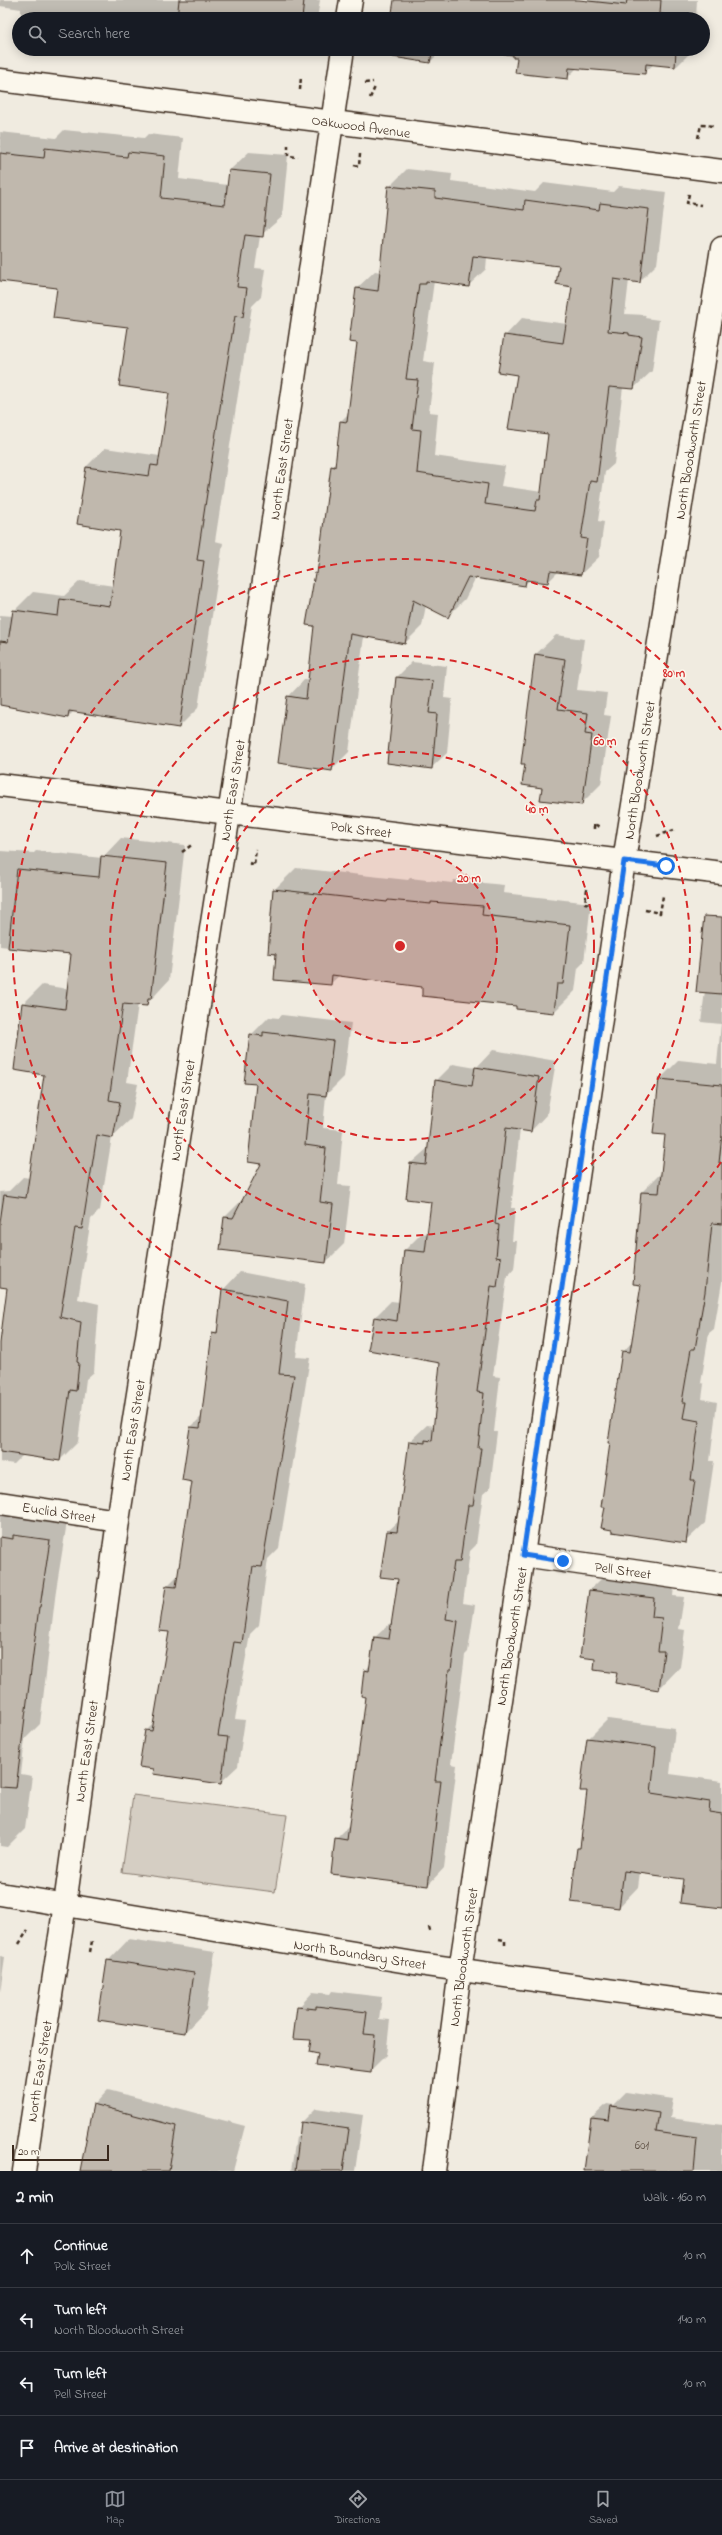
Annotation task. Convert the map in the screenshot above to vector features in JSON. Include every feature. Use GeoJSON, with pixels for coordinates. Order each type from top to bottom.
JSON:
{"type":"FeatureCollection","features":[{"type":"Feature","properties":{"kind":"street"},"geometry":{"type":"LineString","coordinates":[[349,12],[351,0]]}},
{"type":"Feature","properties":{"kind":"street","name":"North East Street"},"geometry":{"type":"LineString","coordinates":[[24,2171],[65,1904],[118,1521],[229,813],[342,56]]}},
{"type":"Feature","properties":{"kind":"street","name":"Oakwood Avenue"},"geometry":{"type":"LineString","coordinates":[[0,80],[722,172]]}},
{"type":"Feature","properties":{"kind":"street","name":"North Bloodworth Street"},"geometry":{"type":"LineString","coordinates":[[434,2171],[460,1970],[523,1555],[624,861],[722,248]]}},
{"type":"Feature","properties":{"kind":"street","name":"Polk Street"},"geometry":{"type":"LineString","coordinates":[[0,785],[722,873]]}},
{"type":"Feature","properties":{"kind":"street","name":"Euclid Street"},"geometry":{"type":"LineString","coordinates":[[0,1503],[118,1521]]}},
{"type":"Feature","properties":{"kind":"street","name":"Pell Street"},"geometry":{"type":"LineString","coordinates":[[523,1555],[722,1584]]}},
{"type":"Feature","properties":{"kind":"street","name":"North Boundary Street"},"geometry":{"type":"LineString","coordinates":[[0,1894],[460,1970],[722,2006]]}},
{"type":"Feature","properties":{"kind":"path"},"geometry":{"type":"LineString","coordinates":[[300,90],[301,76]]}},
{"type":"Feature","properties":{"kind":"path"},"geometry":{"type":"LineString","coordinates":[[370,98],[375,87]]}},
{"type":"Feature","properties":{"kind":"path"},"geometry":{"type":"LineString","coordinates":[[698,138],[701,125],[714,126]]}},
{"type":"Feature","properties":{"kind":"path"},"geometry":{"type":"LineString","coordinates":[[288,144],[288,156],[301,157]]}},
{"type":"Feature","properties":{"kind":"path"},"geometry":{"type":"LineString","coordinates":[[359,166],[361,152]]}},
{"type":"Feature","properties":{"kind":"path"},"geometry":{"type":"LineString","coordinates":[[687,203],[701,204]]}},
{"type":"Feature","properties":{"kind":"path"},"geometry":{"type":"LineString","coordinates":[[594,824],[602,828]]}},
{"type":"Feature","properties":{"kind":"path"},"geometry":{"type":"LineString","coordinates":[[657,836],[674,830]]}},
{"type":"Feature","properties":{"kind":"path"},"geometry":{"type":"LineString","coordinates":[[182,852],[193,844]]}},
{"type":"Feature","properties":{"kind":"path"},"geometry":{"type":"LineString","coordinates":[[254,865],[256,849]]}},
{"type":"Feature","properties":{"kind":"path"},"geometry":{"type":"LineString","coordinates":[[585,903],[587,889]]}},
{"type":"Feature","properties":{"kind":"path"},"geometry":{"type":"LineString","coordinates":[[645,910],[660,913],[663,896]]}},
{"type":"Feature","properties":{"kind":"path"},"geometry":{"type":"LineString","coordinates":[[429,1927],[430,1931]]}},
{"type":"Feature","properties":{"kind":"path"},"geometry":{"type":"LineString","coordinates":[[19,1944],[28,1930]]}},
{"type":"Feature","properties":{"kind":"path"},"geometry":{"type":"LineString","coordinates":[[499,1939],[505,1940],[505,1945]]}},
{"type":"Feature","properties":{"kind":"path"},"geometry":{"type":"LineString","coordinates":[[90,1952],[92,1941]]}},
{"type":"Feature","properties":{"kind":"shaded area"},"geometry":{"type":"Polygon","coordinates":[[[133,1795],[287,1815],[275,1892],[122,1872],[133,1795]]]}},
{"type":"Feature","properties":{"kind":"building"},"geometry":{"type":"Polygon","coordinates":[[[179,0],[304,0],[303,12],[178,12],[179,0]]]}},
{"type":"Feature","properties":{"kind":"building"},"geometry":{"type":"Polygon","coordinates":[[[394,0],[579,0],[626,5],[627,0],[661,0],[660,12],[392,12],[394,0]]]}},
{"type":"Feature","properties":{"kind":"building"},"geometry":{"type":"Polygon","coordinates":[[[393,56],[432,56],[430,63],[393,56]]]}},
{"type":"Feature","properties":{"kind":"building"},"geometry":{"type":"Polygon","coordinates":[[[513,56],[676,56],[675,67],[646,64],[645,74],[569,68],[568,79],[515,73],[517,58],[513,58],[513,56]]]}},
{"type":"Feature","properties":{"kind":"building"},"geometry":{"type":"Polygon","coordinates":[[[45,148],[127,157],[128,152],[165,156],[161,198],[225,205],[229,170],[270,174],[263,237],[245,235],[237,287],[247,288],[243,317],[235,316],[217,426],[197,560],[204,561],[179,728],[69,711],[68,718],[0,705],[0,641],[8,642],[13,610],[58,616],[60,599],[110,606],[120,531],[77,524],[86,467],[149,476],[151,465],[158,466],[169,393],[119,386],[128,327],[53,318],[57,288],[0,281],[0,153],[44,158],[45,148]]]}},
{"type":"Feature","properties":{"kind":"building"},"geometry":{"type":"Polygon","coordinates":[[[388,186],[435,191],[435,198],[524,210],[525,200],[599,210],[600,203],[649,209],[640,283],[614,279],[608,331],[629,333],[629,335],[642,337],[634,389],[609,387],[597,482],[590,481],[581,538],[587,539],[581,575],[550,571],[548,583],[526,580],[525,586],[468,577],[448,618],[413,600],[405,644],[350,634],[332,771],[278,763],[287,696],[306,699],[314,626],[306,625],[315,573],[317,574],[331,466],[335,467],[340,421],[347,422],[357,343],[349,342],[356,288],[378,291],[388,186]],[[473,256],[469,287],[426,281],[426,284],[419,284],[406,379],[418,380],[412,429],[421,430],[417,473],[488,484],[485,504],[535,511],[537,500],[540,500],[548,434],[508,429],[517,375],[498,372],[504,335],[563,343],[572,287],[556,284],[559,266],[473,256]]]}},
{"type":"Feature","properties":{"kind":"building"},"geometry":{"type":"Polygon","coordinates":[[[535,654],[565,659],[558,709],[588,713],[585,734],[592,735],[582,805],[540,800],[542,788],[522,785],[525,764],[521,764],[535,654]]]}},
{"type":"Feature","properties":{"kind":"building"},"geometry":{"type":"Polygon","coordinates":[[[396,677],[433,681],[429,713],[437,714],[432,769],[387,763],[396,677]]]}},
{"type":"Feature","properties":{"kind":"building"},"geometry":{"type":"Polygon","coordinates":[[[101,856],[167,863],[151,999],[148,999],[147,1006],[123,1004],[109,1100],[120,1102],[113,1138],[97,1135],[82,1229],[75,1228],[60,1317],[81,1322],[77,1362],[79,1363],[76,1391],[70,1390],[60,1461],[0,1452],[0,1343],[7,1288],[0,1287],[0,1222],[4,1195],[26,1198],[44,1075],[14,1070],[22,1003],[65,1009],[71,954],[8,948],[17,869],[99,877],[101,856]]]}},
{"type":"Feature","properties":{"kind":"building"},"geometry":{"type":"Polygon","coordinates":[[[273,889],[387,902],[388,900],[431,904],[431,902],[483,906],[482,915],[570,925],[563,984],[557,984],[554,1013],[516,1009],[516,1006],[422,996],[422,987],[332,975],[331,985],[274,980],[276,954],[268,953],[273,889]]]}},
{"type":"Feature","properties":{"kind":"building"},"geometry":{"type":"Polygon","coordinates":[[[704,916],[722,917],[722,994],[696,992],[704,916]]]}},
{"type":"Feature","properties":{"kind":"building"},"geometry":{"type":"Polygon","coordinates":[[[263,1032],[333,1041],[326,1096],[310,1094],[305,1145],[326,1148],[320,1202],[333,1204],[326,1263],[220,1250],[224,1217],[233,1218],[261,1164],[248,1162],[256,1084],[244,1083],[250,1034],[263,1036],[263,1032]]]}},
{"type":"Feature","properties":{"kind":"building"},"geometry":{"type":"Polygon","coordinates":[[[475,1067],[539,1077],[531,1132],[506,1128],[495,1224],[499,1225],[496,1257],[501,1258],[497,1287],[491,1286],[477,1392],[484,1393],[478,1448],[481,1448],[473,1505],[468,1505],[460,1562],[454,1562],[446,1619],[458,1621],[451,1670],[449,1670],[435,1781],[441,1781],[428,1886],[331,1874],[335,1838],[347,1840],[366,1697],[361,1696],[364,1670],[369,1671],[374,1637],[389,1639],[398,1579],[380,1577],[387,1531],[397,1532],[409,1441],[425,1443],[425,1440],[432,1441],[440,1363],[368,1350],[374,1317],[397,1321],[404,1250],[425,1252],[431,1202],[406,1199],[410,1163],[426,1165],[435,1080],[472,1086],[475,1067]]]}},
{"type":"Feature","properties":{"kind":"building"},"geometry":{"type":"Polygon","coordinates":[[[659,1079],[722,1085],[722,1135],[719,1163],[722,1163],[722,1224],[712,1223],[705,1292],[695,1349],[691,1349],[682,1402],[686,1402],[683,1418],[699,1421],[691,1480],[695,1480],[686,1543],[612,1532],[612,1530],[601,1528],[605,1507],[601,1507],[610,1443],[608,1443],[622,1351],[630,1352],[641,1285],[633,1284],[641,1192],[659,1193],[665,1135],[653,1134],[659,1079]]]}},
{"type":"Feature","properties":{"kind":"building"},"geometry":{"type":"Polygon","coordinates":[[[222,1289],[288,1301],[279,1374],[294,1375],[262,1567],[253,1566],[242,1643],[234,1642],[218,1736],[228,1737],[221,1784],[153,1774],[154,1769],[139,1767],[145,1730],[152,1731],[169,1632],[159,1631],[166,1586],[176,1587],[192,1482],[182,1480],[190,1427],[200,1428],[212,1333],[217,1334],[222,1289]]]}},
{"type":"Feature","properties":{"kind":"building"},"geometry":{"type":"Polygon","coordinates":[[[13,1535],[50,1540],[39,1607],[16,1788],[0,1787],[0,1537],[13,1539],[13,1535]]]}},
{"type":"Feature","properties":{"kind":"building"},"geometry":{"type":"Polygon","coordinates":[[[589,1590],[654,1598],[652,1617],[662,1618],[658,1651],[664,1651],[659,1690],[615,1683],[617,1673],[594,1670],[595,1659],[580,1657],[589,1590]]]}},
{"type":"Feature","properties":{"kind":"building"},"geometry":{"type":"Polygon","coordinates":[[[587,1738],[656,1747],[651,1793],[710,1802],[709,1812],[722,1814],[722,1908],[680,1903],[683,1879],[624,1871],[619,1908],[571,1902],[577,1848],[580,1848],[587,1791],[580,1791],[587,1738]]]}},
{"type":"Feature","properties":{"kind":"building"},"geometry":{"type":"Polygon","coordinates":[[[107,1960],[194,1973],[185,2033],[98,2020],[107,1960]]]}},
{"type":"Feature","properties":{"kind":"building"},"geometry":{"type":"Polygon","coordinates":[[[316,2006],[367,2012],[364,2034],[375,2035],[371,2073],[316,2066],[318,2054],[309,2052],[311,2040],[293,2039],[297,2007],[316,2009],[316,2006]]]}},
{"type":"Feature","properties":{"kind":"building"},"geometry":{"type":"Polygon","coordinates":[[[93,2104],[176,2126],[169,2171],[80,2171],[93,2104]]]}},
{"type":"Feature","properties":{"kind":"building"},"geometry":{"type":"Polygon","coordinates":[[[611,2106],[659,2113],[656,2132],[697,2138],[694,2171],[584,2171],[591,2118],[609,2120],[611,2106]]]}},
{"type":"Feature","properties":{"kind":"building"},"geometry":{"type":"Polygon","coordinates":[[[301,2122],[349,2129],[343,2171],[295,2171],[301,2122]]]}},
{"type":"Feature","properties":{"kind":"route"},"geometry":{"type":"LineString","coordinates":[[563,1561],[523,1555],[624,861],[666,866]]}}]}
